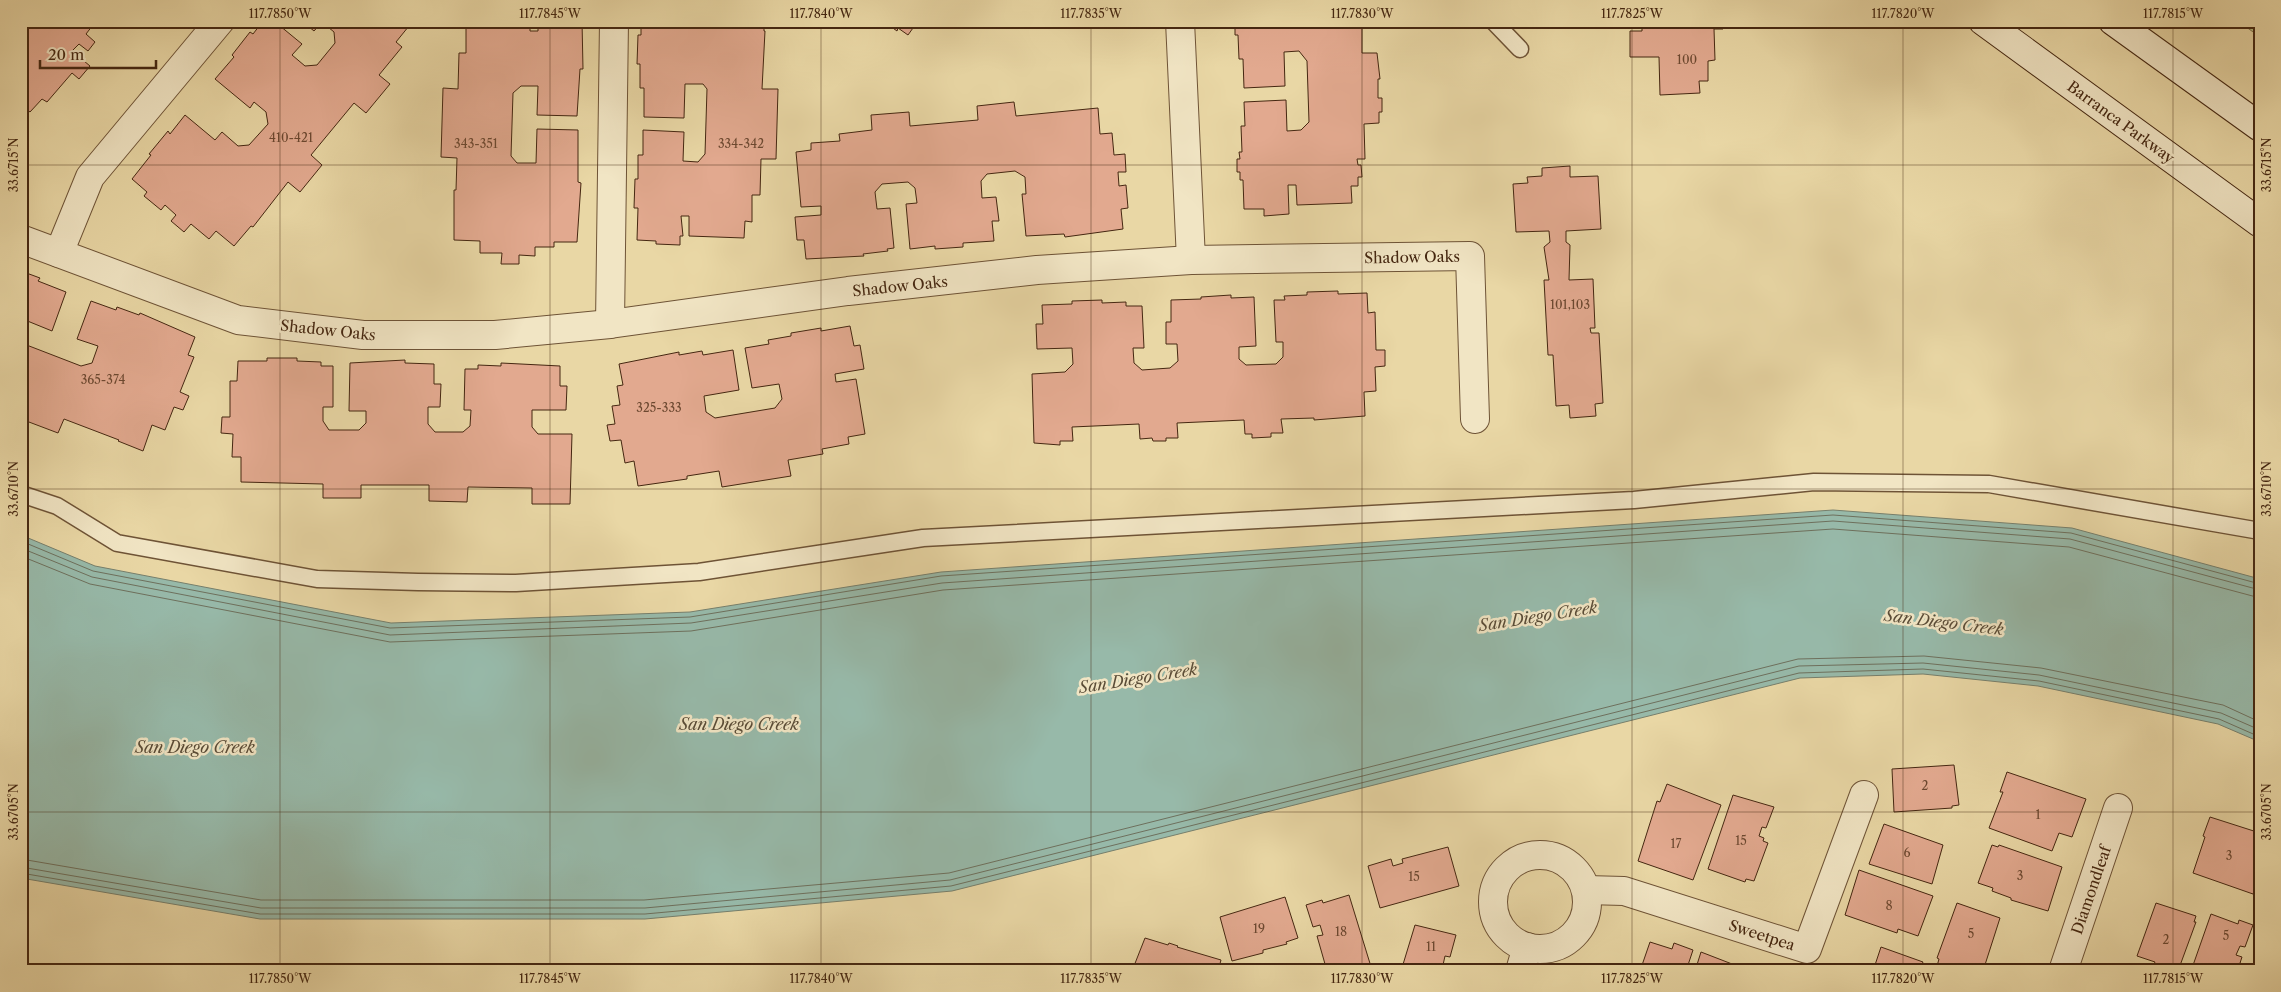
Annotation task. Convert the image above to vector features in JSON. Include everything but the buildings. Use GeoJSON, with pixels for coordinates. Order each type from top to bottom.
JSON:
{"type":"FeatureCollection","features":[{"type":"Feature","properties":{"kind":"street"},"geometry":{"type":"LineString","coordinates":[[59,252],[90,178],[220,21]]}},
{"type":"Feature","properties":{"kind":"street"},"geometry":{"type":"LineString","coordinates":[[610,324],[614,21]]}},
{"type":"Feature","properties":{"kind":"street"},"geometry":{"type":"LineString","coordinates":[[1180,21],[1191,260]]}},
{"type":"Feature","properties":{"kind":"street","name":"Barranca Parkway"},"geometry":{"type":"LineString","coordinates":[[1982,21],[2260,223]]}},
{"type":"Feature","properties":{"kind":"street"},"geometry":{"type":"LineString","coordinates":[[2113,21],[2260,127]]}},
{"type":"Feature","properties":{"kind":"street","name":"Shadow Oaks"},"geometry":{"type":"LineString","coordinates":[[21,239],[238,320],[363,335],[495,335],[610,324],[848,291],[1038,270],[1191,260],[1470,256],[1475,420]]}},
{"type":"Feature","properties":{"kind":"street","name":"Sweetpea"},"geometry":{"type":"LineString","coordinates":[[1586,890],[1624,890],[1807,949],[1864,795]]}},
{"type":"Feature","properties":{"kind":"street","name":"Diamondleaf"},"geometry":{"type":"LineString","coordinates":[[2063,971],[2118,808]]}},
{"type":"Feature","properties":{"kind":"street"},"geometry":{"type":"LineString","coordinates":[[1528,856],[1552,856],[1574,868],[1586,890],[1586,914],[1573,936],[1551,948],[1524,959],[1506,935],[1494,914],[1494,889],[1506,868],[1528,856]]}},
{"type":"Feature","properties":{"kind":"lane"},"geometry":{"type":"LineString","coordinates":[[1493,21],[1520,49]]}},
{"type":"Feature","properties":{"kind":"lane"},"geometry":{"type":"LineString","coordinates":[[21,494],[57,506],[117,543],[317,579],[418,582],[516,582],[699,572],[923,538],[1634,500],[1814,482],[1988,484],[2260,531]]}},
{"type":"Feature","properties":{"kind":"green space"},"geometry":{"type":"Polygon","coordinates":[[[2238,21],[2260,21],[2260,37],[2238,21]]]}},
{"type":"Feature","properties":{"kind":"water","name":"San Diego Creek"},"geometry":{"type":"Polygon","coordinates":[[[1833,510],[2072,528],[2260,579],[2260,742],[2218,724],[2038,686],[1923,674],[1800,678],[952,891],[645,919],[260,919],[21,878],[21,535],[95,566],[391,623],[690,612],[941,572],[1833,510]]]}}]}
